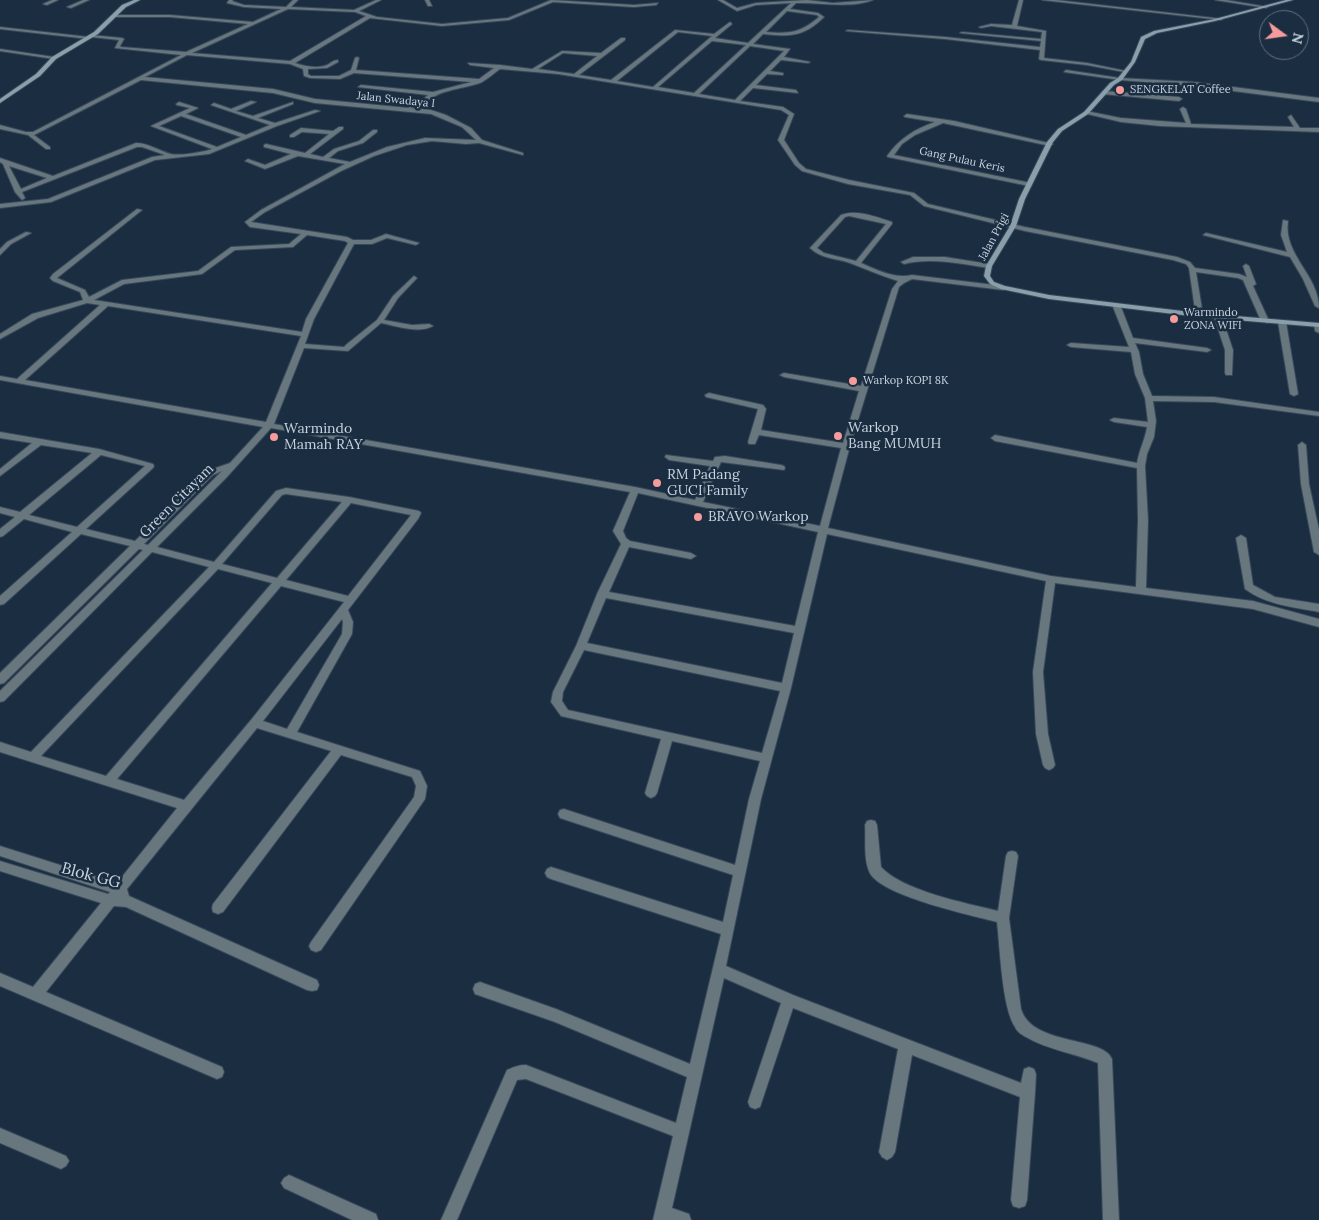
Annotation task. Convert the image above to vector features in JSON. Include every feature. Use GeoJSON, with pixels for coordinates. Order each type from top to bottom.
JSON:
{"type":"FeatureCollection","features":[{"type":"Feature","properties":{"kind":"street"},"geometry":{"type":"LineString","coordinates":[[45,4],[56,0]]}},
{"type":"Feature","properties":{"kind":"street"},"geometry":{"type":"LineString","coordinates":[[69,7],[87,0]]}},
{"type":"Feature","properties":{"kind":"street"},"geometry":{"type":"LineString","coordinates":[[0,101],[38,76],[54,58],[90,37],[124,6],[138,0]]}},
{"type":"Feature","properties":{"kind":"street"},"geometry":{"type":"LineString","coordinates":[[231,0],[229,2],[232,4],[244,6],[355,11],[370,16],[435,25],[509,19],[554,1],[634,6],[656,4]]}},
{"type":"Feature","properties":{"kind":"street"},"geometry":{"type":"LineString","coordinates":[[30,134],[188,53],[287,8],[296,0]]}},
{"type":"Feature","properties":{"kind":"street"},"geometry":{"type":"LineString","coordinates":[[355,11],[379,0]]}},
{"type":"Feature","properties":{"kind":"street"},"geometry":{"type":"LineString","coordinates":[[427,0],[430,5]]}},
{"type":"Feature","properties":{"kind":"street"},"geometry":{"type":"LineString","coordinates":[[720,0],[736,10],[756,4],[783,1],[794,3],[812,0],[833,4],[846,1],[871,0]]}},
{"type":"Feature","properties":{"kind":"street"},"geometry":{"type":"LineString","coordinates":[[751,0],[756,4]]}},
{"type":"Feature","properties":{"kind":"street"},"geometry":{"type":"LineString","coordinates":[[1014,27],[1021,0]]}},
{"type":"Feature","properties":{"kind":"street"},"geometry":{"type":"LineString","coordinates":[[1044,0],[1221,19]]}},
{"type":"Feature","properties":{"kind":"street"},"geometry":{"type":"LineString","coordinates":[[1217,0],[1266,7]]}},
{"type":"Feature","properties":{"kind":"street","name":"Jalan Prigi"},"geometry":{"type":"LineString","coordinates":[[1291,0],[1221,19],[1148,35],[1143,38],[1133,62],[1124,71],[1120,79],[1086,113],[1060,130],[1050,144],[1029,184],[1013,226],[989,266],[988,276],[992,283],[1003,288],[1117,307],[1318,327]]}},
{"type":"Feature","properties":{"kind":"street"},"geometry":{"type":"LineString","coordinates":[[695,95],[794,3]]}},
{"type":"Feature","properties":{"kind":"street"},"geometry":{"type":"LineString","coordinates":[[236,10],[244,6]]}},
{"type":"Feature","properties":{"kind":"street"},"geometry":{"type":"LineString","coordinates":[[763,33],[797,34],[805,32],[822,17],[818,14],[786,10]]}},
{"type":"Feature","properties":{"kind":"street"},"geometry":{"type":"LineString","coordinates":[[220,19],[228,15]]}},
{"type":"Feature","properties":{"kind":"street"},"geometry":{"type":"LineString","coordinates":[[114,16],[170,16],[253,23]]}},
{"type":"Feature","properties":{"kind":"street"},"geometry":{"type":"LineString","coordinates":[[290,63],[370,16]]}},
{"type":"Feature","properties":{"kind":"street"},"geometry":{"type":"LineString","coordinates":[[653,89],[730,23]]}},
{"type":"Feature","properties":{"kind":"street"},"geometry":{"type":"LineString","coordinates":[[981,27],[991,25],[1043,30],[1040,58],[1124,71]]}},
{"type":"Feature","properties":{"kind":"street"},"geometry":{"type":"LineString","coordinates":[[0,28],[122,39],[118,48],[290,63],[305,68],[329,66],[336,61]]}},
{"type":"Feature","properties":{"kind":"street"},"geometry":{"type":"LineString","coordinates":[[612,82],[677,31],[715,35]]}},
{"type":"Feature","properties":{"kind":"street"},"geometry":{"type":"LineString","coordinates":[[848,31],[946,38],[1042,49]]}},
{"type":"Feature","properties":{"kind":"street"},"geometry":{"type":"LineString","coordinates":[[962,33],[1042,40]]}},
{"type":"Feature","properties":{"kind":"street"},"geometry":{"type":"LineString","coordinates":[[574,76],[624,39]]}},
{"type":"Feature","properties":{"kind":"street"},"geometry":{"type":"LineString","coordinates":[[711,39],[788,50],[737,101]]}},
{"type":"Feature","properties":{"kind":"street"},"geometry":{"type":"LineString","coordinates":[[0,50],[54,58]]}},
{"type":"Feature","properties":{"kind":"street"},"geometry":{"type":"LineString","coordinates":[[534,70],[562,52],[603,55]]}},
{"type":"Feature","properties":{"kind":"street"},"geometry":{"type":"LineString","coordinates":[[353,71],[357,58]]}},
{"type":"Feature","properties":{"kind":"street"},"geometry":{"type":"LineString","coordinates":[[780,58],[808,62]]}},
{"type":"Feature","properties":{"kind":"street"},"geometry":{"type":"LineString","coordinates":[[470,64],[534,70],[782,109],[792,113],[781,140],[797,164],[804,170],[848,182],[912,194],[926,205],[1013,226],[1175,258],[1188,263],[1193,270],[1198,316]]}},
{"type":"Feature","properties":{"kind":"street"},"geometry":{"type":"LineString","coordinates":[[361,87],[434,94],[480,81],[503,67]]}},
{"type":"Feature","properties":{"kind":"street"},"geometry":{"type":"LineString","coordinates":[[305,68],[307,76],[315,78],[340,78],[353,71],[480,81]]}},
{"type":"Feature","properties":{"kind":"street"},"geometry":{"type":"LineString","coordinates":[[1066,71],[1120,79],[1194,84],[1319,100]]}},
{"type":"Feature","properties":{"kind":"street"},"geometry":{"type":"LineString","coordinates":[[766,72],[781,74]]}},
{"type":"Feature","properties":{"kind":"street","name":"Jalan Swadaya I"},"geometry":{"type":"LineString","coordinates":[[140,78],[272,91],[315,101],[439,114],[472,131],[480,139],[479,141]]}},
{"type":"Feature","properties":{"kind":"street"},"geometry":{"type":"LineString","coordinates":[[752,86],[796,92]]}},
{"type":"Feature","properties":{"kind":"street"},"geometry":{"type":"LineString","coordinates":[[1104,93],[1178,99]]}},
{"type":"Feature","properties":{"kind":"street"},"geometry":{"type":"LineString","coordinates":[[315,101],[412,107],[419,106],[434,94]]}},
{"type":"Feature","properties":{"kind":"street"},"geometry":{"type":"LineString","coordinates":[[231,110],[253,102]]}},
{"type":"Feature","properties":{"kind":"street"},"geometry":{"type":"LineString","coordinates":[[254,118],[291,103]]}},
{"type":"Feature","properties":{"kind":"street"},"geometry":{"type":"LineString","coordinates":[[179,104],[195,108],[154,126],[217,149]]}},
{"type":"Feature","properties":{"kind":"street"},"geometry":{"type":"LineString","coordinates":[[214,105],[275,125]]}},
{"type":"Feature","properties":{"kind":"street"},"geometry":{"type":"LineString","coordinates":[[1183,109],[1190,125]]}},
{"type":"Feature","properties":{"kind":"street"},"geometry":{"type":"LineString","coordinates":[[0,206],[49,201],[150,160],[170,156],[200,154],[217,149],[317,110]]}},
{"type":"Feature","properties":{"kind":"street"},"geometry":{"type":"LineString","coordinates":[[1086,113],[1136,122],[1319,130]]}},
{"type":"Feature","properties":{"kind":"street"},"geometry":{"type":"LineString","coordinates":[[181,114],[246,137]]}},
{"type":"Feature","properties":{"kind":"street"},"geometry":{"type":"LineString","coordinates":[[907,116],[943,121],[1050,144]]}},
{"type":"Feature","properties":{"kind":"street"},"geometry":{"type":"LineString","coordinates":[[1291,117],[1298,129]]}},
{"type":"Feature","properties":{"kind":"street","name":"Gang Pulau Keris"},"geometry":{"type":"LineString","coordinates":[[943,121],[913,133],[901,142],[890,156],[1029,184]]}},
{"type":"Feature","properties":{"kind":"street"},"geometry":{"type":"LineString","coordinates":[[0,127],[30,134],[48,148]]}},
{"type":"Feature","properties":{"kind":"street"},"geometry":{"type":"LineString","coordinates":[[306,155],[341,128]]}},
{"type":"Feature","properties":{"kind":"street"},"geometry":{"type":"LineString","coordinates":[[292,136],[303,130],[334,133]]}},
{"type":"Feature","properties":{"kind":"street"},"geometry":{"type":"LineString","coordinates":[[325,158],[336,150],[361,142],[375,131]]}},
{"type":"Feature","properties":{"kind":"street"},"geometry":{"type":"LineString","coordinates":[[416,243],[386,236],[372,242],[352,242],[347,239],[250,225],[248,222],[349,163],[384,150],[424,140],[479,141],[521,154]]}},
{"type":"Feature","properties":{"kind":"street"},"geometry":{"type":"LineString","coordinates":[[18,192],[138,145],[170,156]]}},
{"type":"Feature","properties":{"kind":"street"},"geometry":{"type":"LineString","coordinates":[[266,146],[349,163]]}},
{"type":"Feature","properties":{"kind":"street"},"geometry":{"type":"LineString","coordinates":[[248,161],[265,167],[298,154]]}},
{"type":"Feature","properties":{"kind":"street"},"geometry":{"type":"LineString","coordinates":[[2,162],[53,178]]}},
{"type":"Feature","properties":{"kind":"street"},"geometry":{"type":"LineString","coordinates":[[2,162],[18,192],[27,204]]}},
{"type":"Feature","properties":{"kind":"street"},"geometry":{"type":"LineString","coordinates":[[139,210],[53,278],[78,288],[86,297],[106,304],[303,334]]}},
{"type":"Feature","properties":{"kind":"street"},"geometry":{"type":"LineString","coordinates":[[858,263],[890,223],[850,214],[843,216],[813,248],[822,254],[858,263],[876,272],[904,280]]}},
{"type":"Feature","properties":{"kind":"street"},"geometry":{"type":"LineString","coordinates":[[1284,221],[1283,231],[1286,244],[1303,272],[1319,306]]}},
{"type":"Feature","properties":{"kind":"street"},"geometry":{"type":"LineString","coordinates":[[0,253],[10,243],[28,233]]}},
{"type":"Feature","properties":{"kind":"street"},"geometry":{"type":"LineString","coordinates":[[0,337],[35,316],[122,282],[200,273],[233,248],[291,246],[306,233]]}},
{"type":"Feature","properties":{"kind":"street"},"geometry":{"type":"LineString","coordinates":[[1206,235],[1291,254]]}},
{"type":"Feature","properties":{"kind":"street"},"geometry":{"type":"LineString","coordinates":[[232,464],[269,425],[301,346],[303,334],[316,305],[352,242]]}},
{"type":"Feature","properties":{"kind":"street"},"geometry":{"type":"LineString","coordinates":[[904,262],[927,258],[989,266]]}},
{"type":"Feature","properties":{"kind":"street"},"geometry":{"type":"LineString","coordinates":[[1246,266],[1268,321]]}},
{"type":"Feature","properties":{"kind":"street"},"geometry":{"type":"LineString","coordinates":[[1193,270],[1239,276],[1246,279],[1268,321]]}},
{"type":"Feature","properties":{"kind":"street"},"geometry":{"type":"LineString","coordinates":[[964,284],[988,276]]}},
{"type":"Feature","properties":{"kind":"street"},"geometry":{"type":"LineString","coordinates":[[683,1220],[662,1217],[728,930],[739,872],[766,758],[786,688],[823,531],[846,446],[895,289],[898,284],[912,277],[1003,288]]}},
{"type":"Feature","properties":{"kind":"street"},"geometry":{"type":"LineString","coordinates":[[301,346],[345,349],[350,346],[370,326],[380,321],[395,297],[414,278]]}},
{"type":"Feature","properties":{"kind":"street"},"geometry":{"type":"LineString","coordinates":[[19,381],[106,304]]}},
{"type":"Feature","properties":{"kind":"street"},"geometry":{"type":"LineString","coordinates":[[1117,307],[1134,350],[1139,374],[1149,398],[1150,437],[1143,454],[1141,466],[1143,520],[1141,590]]}},
{"type":"Feature","properties":{"kind":"street"},"geometry":{"type":"LineString","coordinates":[[1218,318],[1229,350],[1229,373]]}},
{"type":"Feature","properties":{"kind":"street"},"geometry":{"type":"LineString","coordinates":[[380,321],[412,327],[429,326]]}},
{"type":"Feature","properties":{"kind":"street"},"geometry":{"type":"LineString","coordinates":[[1282,322],[1294,394]]}},
{"type":"Feature","properties":{"kind":"street"},"geometry":{"type":"LineString","coordinates":[[1130,340],[1207,350]]}},
{"type":"Feature","properties":{"kind":"street"},"geometry":{"type":"LineString","coordinates":[[1071,345],[1134,350]]}},
{"type":"Feature","properties":{"kind":"street"},"geometry":{"type":"LineString","coordinates":[[784,375],[863,389]]}},
{"type":"Feature","properties":{"kind":"street"},"geometry":{"type":"LineString","coordinates":[[0,378],[635,490],[1051,579],[1253,606],[1319,622]]}},
{"type":"Feature","properties":{"kind":"street"},"geometry":{"type":"LineString","coordinates":[[709,395],[760,406],[762,409],[752,442]]}},
{"type":"Feature","properties":{"kind":"street"},"geometry":{"type":"LineString","coordinates":[[1149,398],[1163,400],[1195,398],[1231,400],[1319,414]]}},
{"type":"Feature","properties":{"kind":"street"},"geometry":{"type":"LineString","coordinates":[[1114,420],[1151,425]]}},
{"type":"Feature","properties":{"kind":"street"},"geometry":{"type":"LineString","coordinates":[[756,432],[846,446]]}},
{"type":"Feature","properties":{"kind":"street"},"geometry":{"type":"LineString","coordinates":[[0,434],[98,452],[150,466],[0,602]]}},
{"type":"Feature","properties":{"kind":"street"},"geometry":{"type":"LineString","coordinates":[[995,438],[1141,466]]}},
{"type":"Feature","properties":{"kind":"street"},"geometry":{"type":"LineString","coordinates":[[0,473],[40,442]]}},
{"type":"Feature","properties":{"kind":"street"},"geometry":{"type":"LineString","coordinates":[[1302,445],[1305,484],[1319,552]]}},
{"type":"Feature","properties":{"kind":"street"},"geometry":{"type":"LineString","coordinates":[[0,534],[98,452]]}},
{"type":"Feature","properties":{"kind":"street"},"geometry":{"type":"LineString","coordinates":[[669,457],[716,464]]}},
{"type":"Feature","properties":{"kind":"street"},"geometry":{"type":"LineString","coordinates":[[698,504],[718,459],[725,458],[781,468]]}},
{"type":"Feature","properties":{"kind":"street","name":"Green Citayam"},"geometry":{"type":"LineString","coordinates":[[0,680],[210,473],[232,464]]}},
{"type":"Feature","properties":{"kind":"street","name":"Green Citayam"},"geometry":{"type":"LineString","coordinates":[[0,698],[223,476],[232,464]]}},
{"type":"Feature","properties":{"kind":"street"},"geometry":{"type":"LineString","coordinates":[[635,490],[618,531],[622,540],[627,544],[691,556]]}},
{"type":"Feature","properties":{"kind":"street"},"geometry":{"type":"LineString","coordinates":[[33,757],[216,565],[279,493],[286,491],[349,500],[412,511],[416,514],[255,723],[110,900],[36,994]]}},
{"type":"Feature","properties":{"kind":"street"},"geometry":{"type":"LineString","coordinates":[[109,781],[349,500]]}},
{"type":"Feature","properties":{"kind":"street"},"geometry":{"type":"LineString","coordinates":[[0,510],[351,600]]}},
{"type":"Feature","properties":{"kind":"street"},"geometry":{"type":"LineString","coordinates":[[1241,538],[1248,587],[1280,602],[1319,608]]}},
{"type":"Feature","properties":{"kind":"street"},"geometry":{"type":"LineString","coordinates":[[627,544],[621,550],[581,646],[558,692],[556,702],[560,710],[565,714],[766,758]]}},
{"type":"Feature","properties":{"kind":"street"},"geometry":{"type":"LineString","coordinates":[[1049,765],[1042,734],[1038,672],[1051,579]]}},
{"type":"Feature","properties":{"kind":"street"},"geometry":{"type":"LineString","coordinates":[[602,594],[800,631]]}},
{"type":"Feature","properties":{"kind":"street"},"geometry":{"type":"LineString","coordinates":[[290,735],[346,634],[348,622],[343,610]]}},
{"type":"Feature","properties":{"kind":"street"},"geometry":{"type":"LineString","coordinates":[[581,646],[786,688]]}},
{"type":"Feature","properties":{"kind":"street"},"geometry":{"type":"LineString","coordinates":[[255,723],[416,774],[422,782],[419,799],[316,946]]}},
{"type":"Feature","properties":{"kind":"street"},"geometry":{"type":"LineString","coordinates":[[650,793],[668,736]]}},
{"type":"Feature","properties":{"kind":"street"},"geometry":{"type":"LineString","coordinates":[[0,747],[186,806]]}},
{"type":"Feature","properties":{"kind":"street"},"geometry":{"type":"LineString","coordinates":[[218,908],[339,749]]}},
{"type":"Feature","properties":{"kind":"street"},"geometry":{"type":"LineString","coordinates":[[564,814],[739,872]]}},
{"type":"Feature","properties":{"kind":"street"},"geometry":{"type":"LineString","coordinates":[[871,825],[874,865],[877,873],[885,880],[934,899],[1003,918]]}},
{"type":"Feature","properties":{"kind":"street","name":"Blok GG"},"geometry":{"type":"LineString","coordinates":[[0,851],[119,889],[127,901]]}},
{"type":"Feature","properties":{"kind":"street"},"geometry":{"type":"LineString","coordinates":[[1012,856],[1003,918],[1014,1009],[1018,1021],[1024,1028],[1035,1035],[1101,1056],[1105,1059],[1110,1220]]}},
{"type":"Feature","properties":{"kind":"street","name":"Blok GG"},"geometry":{"type":"LineString","coordinates":[[0,866],[110,900],[127,901]]}},
{"type":"Feature","properties":{"kind":"street"},"geometry":{"type":"LineString","coordinates":[[551,873],[728,930]]}},
{"type":"Feature","properties":{"kind":"street"},"geometry":{"type":"LineString","coordinates":[[127,901],[312,985]]}},
{"type":"Feature","properties":{"kind":"street"},"geometry":{"type":"LineString","coordinates":[[719,969],[789,1000],[1028,1093]]}},
{"type":"Feature","properties":{"kind":"street"},"geometry":{"type":"LineString","coordinates":[[0,980],[217,1072]]}},
{"type":"Feature","properties":{"kind":"street"},"geometry":{"type":"LineString","coordinates":[[480,988],[556,1016],[694,1073]]}},
{"type":"Feature","properties":{"kind":"street"},"geometry":{"type":"LineString","coordinates":[[755,1102],[789,1000]]}},
{"type":"Feature","properties":{"kind":"street"},"geometry":{"type":"LineString","coordinates":[[886,1152],[906,1046]]}},
{"type":"Feature","properties":{"kind":"street"},"geometry":{"type":"LineString","coordinates":[[449,1220],[512,1075],[518,1072],[526,1072],[681,1132]]}},
{"type":"Feature","properties":{"kind":"street"},"geometry":{"type":"LineString","coordinates":[[1019,1200],[1029,1074]]}},
{"type":"Feature","properties":{"kind":"street"},"geometry":{"type":"LineString","coordinates":[[0,1135],[61,1161]]}},
{"type":"Feature","properties":{"kind":"street"},"geometry":{"type":"LineString","coordinates":[[289,1183],[370,1220]]}},
{"type":"Feature","properties":{"kind":"place","name":"SENGKELAT Coffee"},"geometry":{"type":"Point","coordinates":[1120,90]}},
{"type":"Feature","properties":{"kind":"place","name":"Warmindo ZONA WIFI"},"geometry":{"type":"Point","coordinates":[1174,319]}},
{"type":"Feature","properties":{"kind":"place","name":"Warkop KOPI 8K"},"geometry":{"type":"Point","coordinates":[853,381]}},
{"type":"Feature","properties":{"kind":"place","name":"Warkop Bang MUMUH"},"geometry":{"type":"Point","coordinates":[838,436]}},
{"type":"Feature","properties":{"kind":"place","name":"Warmindo Mamah RAY"},"geometry":{"type":"Point","coordinates":[274,437]}},
{"type":"Feature","properties":{"kind":"place","name":"RM Padang GUCI Family"},"geometry":{"type":"Point","coordinates":[657,483]}},
{"type":"Feature","properties":{"kind":"place","name":"BRAVO Warkop"},"geometry":{"type":"Point","coordinates":[698,517]}}]}
